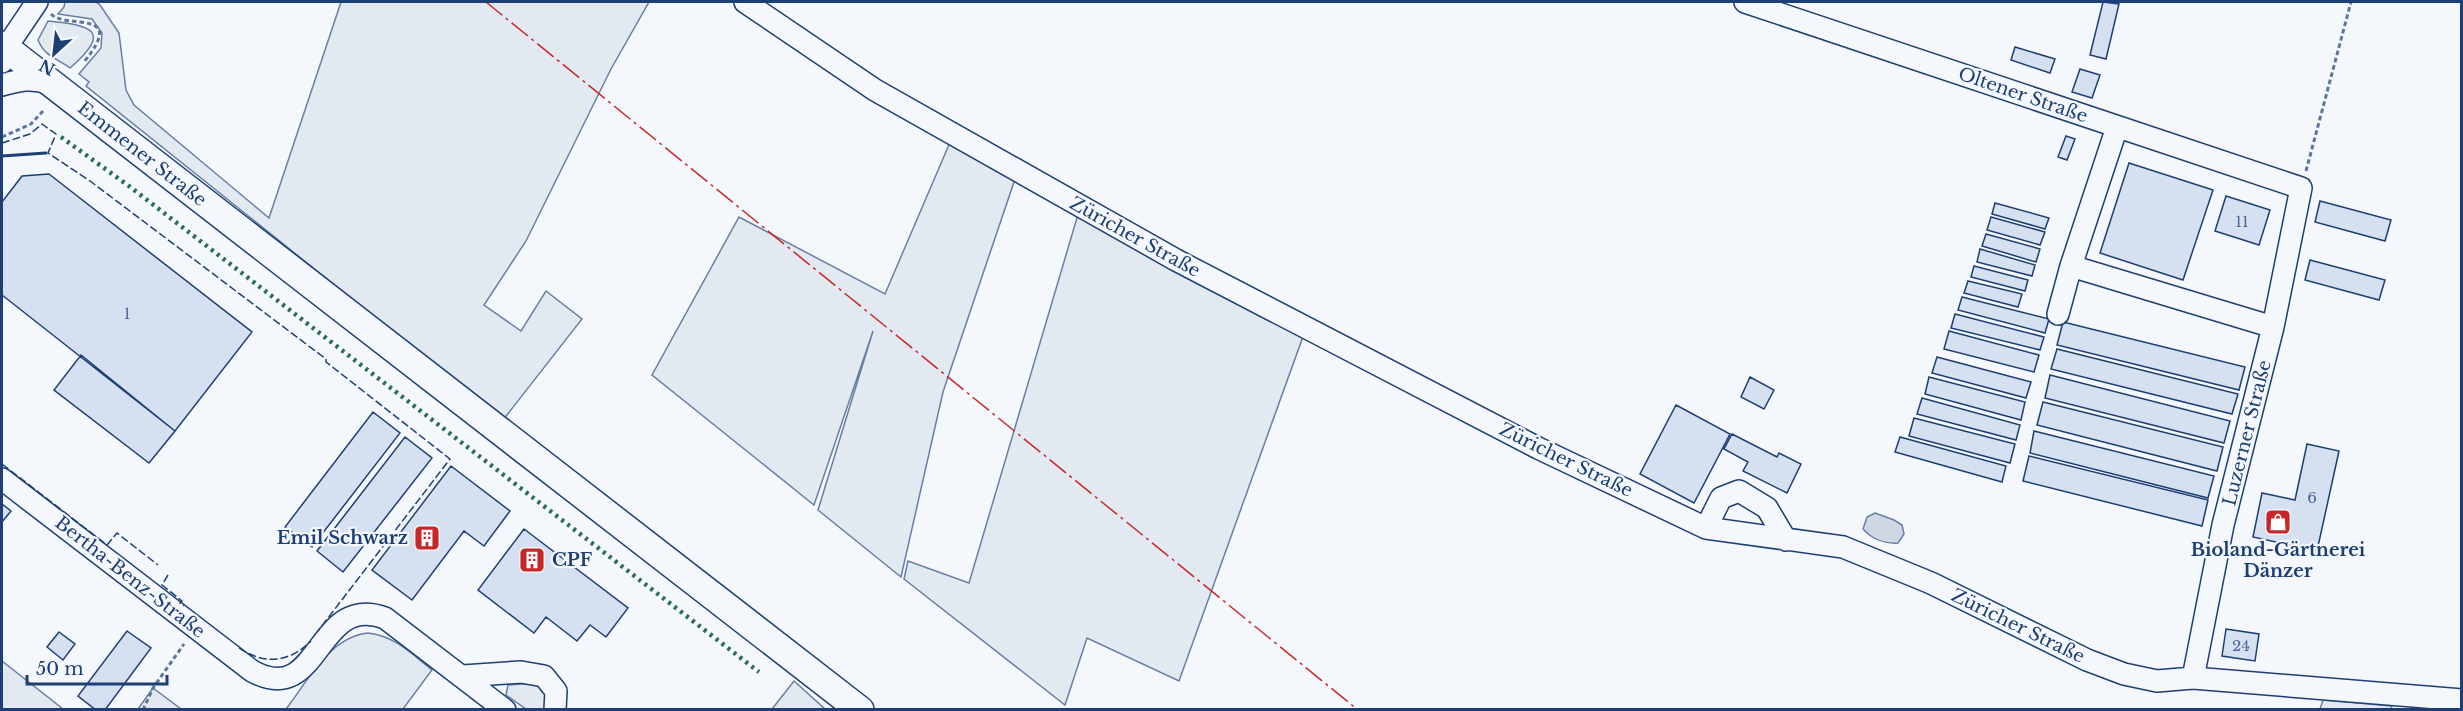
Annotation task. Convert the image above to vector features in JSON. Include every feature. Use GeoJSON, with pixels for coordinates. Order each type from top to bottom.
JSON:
{"type":"FeatureCollection","features":[{"type":"Feature","properties":{"kind":"main road","name":"Emmener Straße"},"geometry":{"type":"LineString","coordinates":[[3,51],[49,98],[225,218],[860,710]]}},
{"type":"Feature","properties":{"kind":"street","name":"Züricher Straße"},"geometry":{"type":"LineString","coordinates":[[745,2],[875,90],[1176,260],[1538,448],[1706,528],[1843,547],[1930,583],[2087,660],[2124,674],[2157,681],[2193,678],[2398,702],[2462,699]]}},
{"type":"Feature","properties":{"kind":"street","name":"Oltener Straße"},"geometry":{"type":"LineString","coordinates":[[1745,2],[2301,188]]}},
{"type":"Feature","properties":{"kind":"street"},"geometry":{"type":"LineString","coordinates":[[3,51],[44,7]]}},
{"type":"Feature","properties":{"kind":"street"},"geometry":{"type":"LineString","coordinates":[[2,85],[26,80],[40,80],[49,98]]}},
{"type":"Feature","properties":{"kind":"street"},"geometry":{"type":"LineString","coordinates":[[2058,314],[2071,266],[2117,127]]}},
{"type":"Feature","properties":{"kind":"street","name":"Luzerner Straße"},"geometry":{"type":"LineString","coordinates":[[2193,678],[2223,525],[2274,327],[2301,188]]}},
{"type":"Feature","properties":{"kind":"street"},"geometry":{"type":"LineString","coordinates":[[2071,266],[2274,327]]}},
{"type":"Feature","properties":{"kind":"street","name":"Bertha-Benz-Straße"},"geometry":{"type":"LineString","coordinates":[[2,479],[252,672],[277,680],[296,675],[343,621],[359,615],[373,614],[386,618],[505,710]]}},
{"type":"Feature","properties":{"kind":"street"},"geometry":{"type":"LineString","coordinates":[[1706,528],[1721,498],[1738,491],[1767,508],[1786,540]]}},
{"type":"Feature","properties":{"kind":"street"},"geometry":{"type":"LineString","coordinates":[[463,676],[521,672],[544,676],[556,691],[555,710]]}},
{"type":"Feature","properties":{"kind":"path"},"geometry":{"type":"LineString","coordinates":[[2301,188],[2350,2]]}},
{"type":"Feature","properties":{"kind":"path"},"geometry":{"type":"LineString","coordinates":[[44,7],[57,19],[87,21],[96,27],[97,45],[84,62]]}},
{"type":"Feature","properties":{"kind":"path"},"geometry":{"type":"LineString","coordinates":[[2,137],[31,124],[49,98]]}},
{"type":"Feature","properties":{"kind":"path"},"geometry":{"type":"LineString","coordinates":[[143,710],[153,688],[195,627]]}},
{"type":"Feature","properties":{"kind":"shaded area"},"geometry":{"type":"Polygon","coordinates":[[[65,2],[96,2],[100,5],[119,33],[126,90],[134,105],[269,218],[341,2],[649,2],[611,69],[526,241],[484,305],[521,331],[546,291],[582,319],[503,420],[86,86],[89,82],[79,74],[101,48],[102,33],[92,19],[58,14],[65,2]]]}},
{"type":"Feature","properties":{"kind":"shaded area"},"geometry":{"type":"Polygon","coordinates":[[[48,21],[75,25],[91,32],[93,37],[91,45],[70,68],[48,54],[38,40],[48,21]]]}},
{"type":"Feature","properties":{"kind":"shaded area"},"geometry":{"type":"Polygon","coordinates":[[[951,140],[1016,176],[943,392],[901,577],[818,510],[873,331],[814,505],[652,375],[739,217],[885,294],[951,140]]]}},
{"type":"Feature","properties":{"kind":"shaded area"},"geometry":{"type":"Polygon","coordinates":[[[1079,211],[1305,331],[1179,681],[1087,638],[1065,705],[904,579],[908,561],[969,583],[1079,211]]]}},
{"type":"Feature","properties":{"kind":"shaded area"},"geometry":{"type":"Polygon","coordinates":[[[1875,513],[1902,525],[1904,534],[1898,543],[1879,540],[1870,536],[1863,529],[1867,517],[1875,513]]]}},
{"type":"Feature","properties":{"kind":"shaded area"},"geometry":{"type":"Polygon","coordinates":[[[368,633],[395,642],[432,670],[403,709],[286,709],[331,651],[354,636],[368,633]]]}},
{"type":"Feature","properties":{"kind":"shaded area"},"geometry":{"type":"Polygon","coordinates":[[[2,661],[63,709],[2,709],[2,661]]]}},
{"type":"Feature","properties":{"kind":"shaded area"},"geometry":{"type":"Polygon","coordinates":[[[794,681],[825,709],[772,709],[794,681]]]}},
{"type":"Feature","properties":{"kind":"shaded area"},"geometry":{"type":"Polygon","coordinates":[[[533,683],[546,690],[547,707],[544,709],[526,709],[506,695],[508,685],[533,683]]]}},
{"type":"Feature","properties":{"kind":"shaded area"},"geometry":{"type":"Polygon","coordinates":[[[153,688],[181,709],[138,709],[153,688]]]}},
{"type":"Feature","properties":{"kind":"shaded area"},"geometry":{"type":"Polygon","coordinates":[[[2323,700],[2392,706],[2391,709],[2320,709],[2323,700]]]}},
{"type":"Feature","properties":{"kind":"building"},"geometry":{"type":"Polygon","coordinates":[[[2103,2],[2119,4],[2106,59],[2090,55],[2103,2]]]}},
{"type":"Feature","properties":{"kind":"building"},"geometry":{"type":"Polygon","coordinates":[[[2015,47],[2055,59],[2050,73],[2011,60],[2015,47]]]}},
{"type":"Feature","properties":{"kind":"building"},"geometry":{"type":"Polygon","coordinates":[[[2080,69],[2100,75],[2092,98],[2072,92],[2080,69]]]}},
{"type":"Feature","properties":{"kind":"building"},"geometry":{"type":"Polygon","coordinates":[[[2066,136],[2075,139],[2067,160],[2058,157],[2066,136]]]}},
{"type":"Feature","properties":{"kind":"building"},"geometry":{"type":"Polygon","coordinates":[[[2129,163],[2213,190],[2183,280],[2100,253],[2129,163]]]}},
{"type":"Feature","properties":{"kind":"building"},"geometry":{"type":"Polygon","coordinates":[[[49,174],[252,332],[175,431],[2,295],[2,202],[22,176],[49,174]]]}},
{"type":"Feature","properties":{"kind":"building"},"geometry":{"type":"Polygon","coordinates":[[[2226,196],[2270,210],[2259,245],[2215,231],[2226,196]]]}},
{"type":"Feature","properties":{"kind":"building"},"geometry":{"type":"Polygon","coordinates":[[[2320,201],[2391,220],[2385,241],[2315,222],[2320,201]]]}},
{"type":"Feature","properties":{"kind":"building"},"geometry":{"type":"Polygon","coordinates":[[[1995,203],[2049,218],[2045,229],[1992,214],[1995,203]]]}},
{"type":"Feature","properties":{"kind":"building"},"geometry":{"type":"Polygon","coordinates":[[[1991,217],[2045,232],[2040,245],[1987,230],[1991,217]]]}},
{"type":"Feature","properties":{"kind":"building"},"geometry":{"type":"Polygon","coordinates":[[[1986,234],[2040,249],[2036,262],[1982,246],[1986,234]]]}},
{"type":"Feature","properties":{"kind":"building"},"geometry":{"type":"Polygon","coordinates":[[[1980,249],[2035,265],[2032,276],[1977,262],[1980,249]]]}},
{"type":"Feature","properties":{"kind":"building"},"geometry":{"type":"Polygon","coordinates":[[[2310,260],[2385,280],[2379,300],[2305,280],[2310,260]]]}},
{"type":"Feature","properties":{"kind":"building"},"geometry":{"type":"Polygon","coordinates":[[[1974,266],[2028,280],[2025,291],[1971,277],[1974,266]]]}},
{"type":"Feature","properties":{"kind":"building"},"geometry":{"type":"Polygon","coordinates":[[[1968,281],[2022,294],[2018,307],[1964,293],[1968,281]]]}},
{"type":"Feature","properties":{"kind":"building"},"geometry":{"type":"Polygon","coordinates":[[[1962,297],[2049,319],[2045,333],[1958,310],[1962,297]]]}},
{"type":"Feature","properties":{"kind":"building"},"geometry":{"type":"Polygon","coordinates":[[[1955,314],[2044,337],[2040,350],[1951,328],[1955,314]]]}},
{"type":"Feature","properties":{"kind":"building"},"geometry":{"type":"Polygon","coordinates":[[[2063,322],[2245,367],[2239,390],[2057,345],[2063,322]]]}},
{"type":"Feature","properties":{"kind":"building"},"geometry":{"type":"Polygon","coordinates":[[[1949,331],[2039,355],[2034,372],[1944,349],[1949,331]]]}},
{"type":"Feature","properties":{"kind":"building"},"geometry":{"type":"Polygon","coordinates":[[[2057,349],[2238,394],[2232,414],[2051,369],[2057,349]]]}},
{"type":"Feature","properties":{"kind":"building"},"geometry":{"type":"Polygon","coordinates":[[[81,355],[175,431],[149,463],[54,390],[81,355]]]}},
{"type":"Feature","properties":{"kind":"building"},"geometry":{"type":"Polygon","coordinates":[[[1937,357],[2031,382],[2026,398],[1932,373],[1937,357]]]}},
{"type":"Feature","properties":{"kind":"building"},"geometry":{"type":"Polygon","coordinates":[[[2050,375],[2230,421],[2224,443],[2045,398],[2050,375]]]}},
{"type":"Feature","properties":{"kind":"building"},"geometry":{"type":"Polygon","coordinates":[[[1750,377],[1774,390],[1764,409],[1741,397],[1750,377]]]}},
{"type":"Feature","properties":{"kind":"building"},"geometry":{"type":"Polygon","coordinates":[[[1929,377],[2025,402],[2021,420],[1925,394],[1929,377]]]}},
{"type":"Feature","properties":{"kind":"building"},"geometry":{"type":"Polygon","coordinates":[[[1922,398],[2020,425],[2016,440],[1917,414],[1922,398]]]}},
{"type":"Feature","properties":{"kind":"building"},"geometry":{"type":"Polygon","coordinates":[[[2043,402],[2223,447],[2217,471],[2037,425],[2043,402]]]}},
{"type":"Feature","properties":{"kind":"building"},"geometry":{"type":"Polygon","coordinates":[[[1676,405],[1730,434],[1694,503],[1640,474],[1676,405]]]}},
{"type":"Feature","properties":{"kind":"building"},"geometry":{"type":"Polygon","coordinates":[[[373,412],[400,433],[312,547],[285,527],[373,412]]]}},
{"type":"Feature","properties":{"kind":"building"},"geometry":{"type":"Polygon","coordinates":[[[1914,418],[2015,444],[2010,463],[1909,436],[1914,418]]]}},
{"type":"Feature","properties":{"kind":"building"},"geometry":{"type":"Polygon","coordinates":[[[2034,431],[2214,476],[2208,498],[2030,453],[2034,431]]]}},
{"type":"Feature","properties":{"kind":"building"},"geometry":{"type":"Polygon","coordinates":[[[1732,434],[1777,457],[1779,453],[1801,464],[1787,493],[1743,471],[1748,462],[1724,449],[1732,434]]]}},
{"type":"Feature","properties":{"kind":"building"},"geometry":{"type":"Polygon","coordinates":[[[405,437],[432,458],[343,572],[317,551],[405,437]]]}},
{"type":"Feature","properties":{"kind":"building"},"geometry":{"type":"Polygon","coordinates":[[[1900,437],[2006,466],[2002,482],[1895,452],[1900,437]]]}},
{"type":"Feature","properties":{"kind":"building"},"geometry":{"type":"Polygon","coordinates":[[[2307,444],[2339,451],[2317,551],[2253,537],[2262,493],[2295,500],[2307,444]]]}},
{"type":"Feature","properties":{"kind":"building"},"geometry":{"type":"Polygon","coordinates":[[[2029,456],[2208,500],[2202,526],[2023,481],[2029,456]]]}},
{"type":"Feature","properties":{"kind":"building","name":"Emil Schwarz"},"geometry":{"type":"Polygon","coordinates":[[[451,466],[510,511],[484,546],[464,531],[412,600],[372,570],[451,466]]]}},
{"type":"Feature","properties":{"kind":"building"},"geometry":{"type":"Polygon","coordinates":[[[2,504],[11,511],[2,522],[2,504]]]}},
{"type":"Feature","properties":{"kind":"building","name":"CPF"},"geometry":{"type":"Polygon","coordinates":[[[524,529],[628,608],[606,637],[590,625],[577,641],[546,617],[534,633],[478,590],[524,529]]]}},
{"type":"Feature","properties":{"kind":"building"},"geometry":{"type":"Polygon","coordinates":[[[2226,629],[2259,634],[2255,661],[2222,656],[2226,629]]]}},
{"type":"Feature","properties":{"kind":"building"},"geometry":{"type":"Polygon","coordinates":[[[127,631],[151,648],[105,710],[96,710],[78,696],[127,631]]]}},
{"type":"Feature","properties":{"kind":"building"},"geometry":{"type":"Polygon","coordinates":[[[59,632],[75,644],[63,660],[47,647],[59,632]]]}},
{"type":"Feature","properties":{"kind":"hedge"},"geometry":{"type":"LineString","coordinates":[[61,137],[129,186],[759,672]]}},
{"type":"Feature","properties":{"kind":"fence"},"geometry":{"type":"LineString","coordinates":[[2,143],[30,134],[42,124],[56,134],[48,153],[90,181],[326,359],[326,362],[450,459],[318,631]]}},
{"type":"Feature","properties":{"kind":"fence"},"geometry":{"type":"LineString","coordinates":[[2,464],[107,545],[117,533],[158,565]]}},
{"type":"Feature","properties":{"kind":"fence"},"geometry":{"type":"LineString","coordinates":[[168,575],[162,585],[182,601],[180,603],[184,606]]}},
{"type":"Feature","properties":{"kind":"fence"},"geometry":{"type":"LineString","coordinates":[[239,648],[258,657],[276,659],[294,654],[311,641]]}},
{"type":"Feature","properties":{"kind":"wall"},"geometry":{"type":"LineString","coordinates":[[2,156],[46,153]]}},
{"type":"Feature","properties":{"kind":"power"},"geometry":{"type":"LineString","coordinates":[[486,2],[1358,710]]}},
{"type":"Feature","properties":{"kind":"place","name":"Bioland-Gärtnerei Dänzer"},"geometry":{"type":"Point","coordinates":[2278,522]}},
{"type":"Feature","properties":{"kind":"place","name":"Emil Schwarz"},"geometry":{"type":"Point","coordinates":[427,538]}},
{"type":"Feature","properties":{"kind":"place","name":"CPF"},"geometry":{"type":"Point","coordinates":[532,560]}}]}
